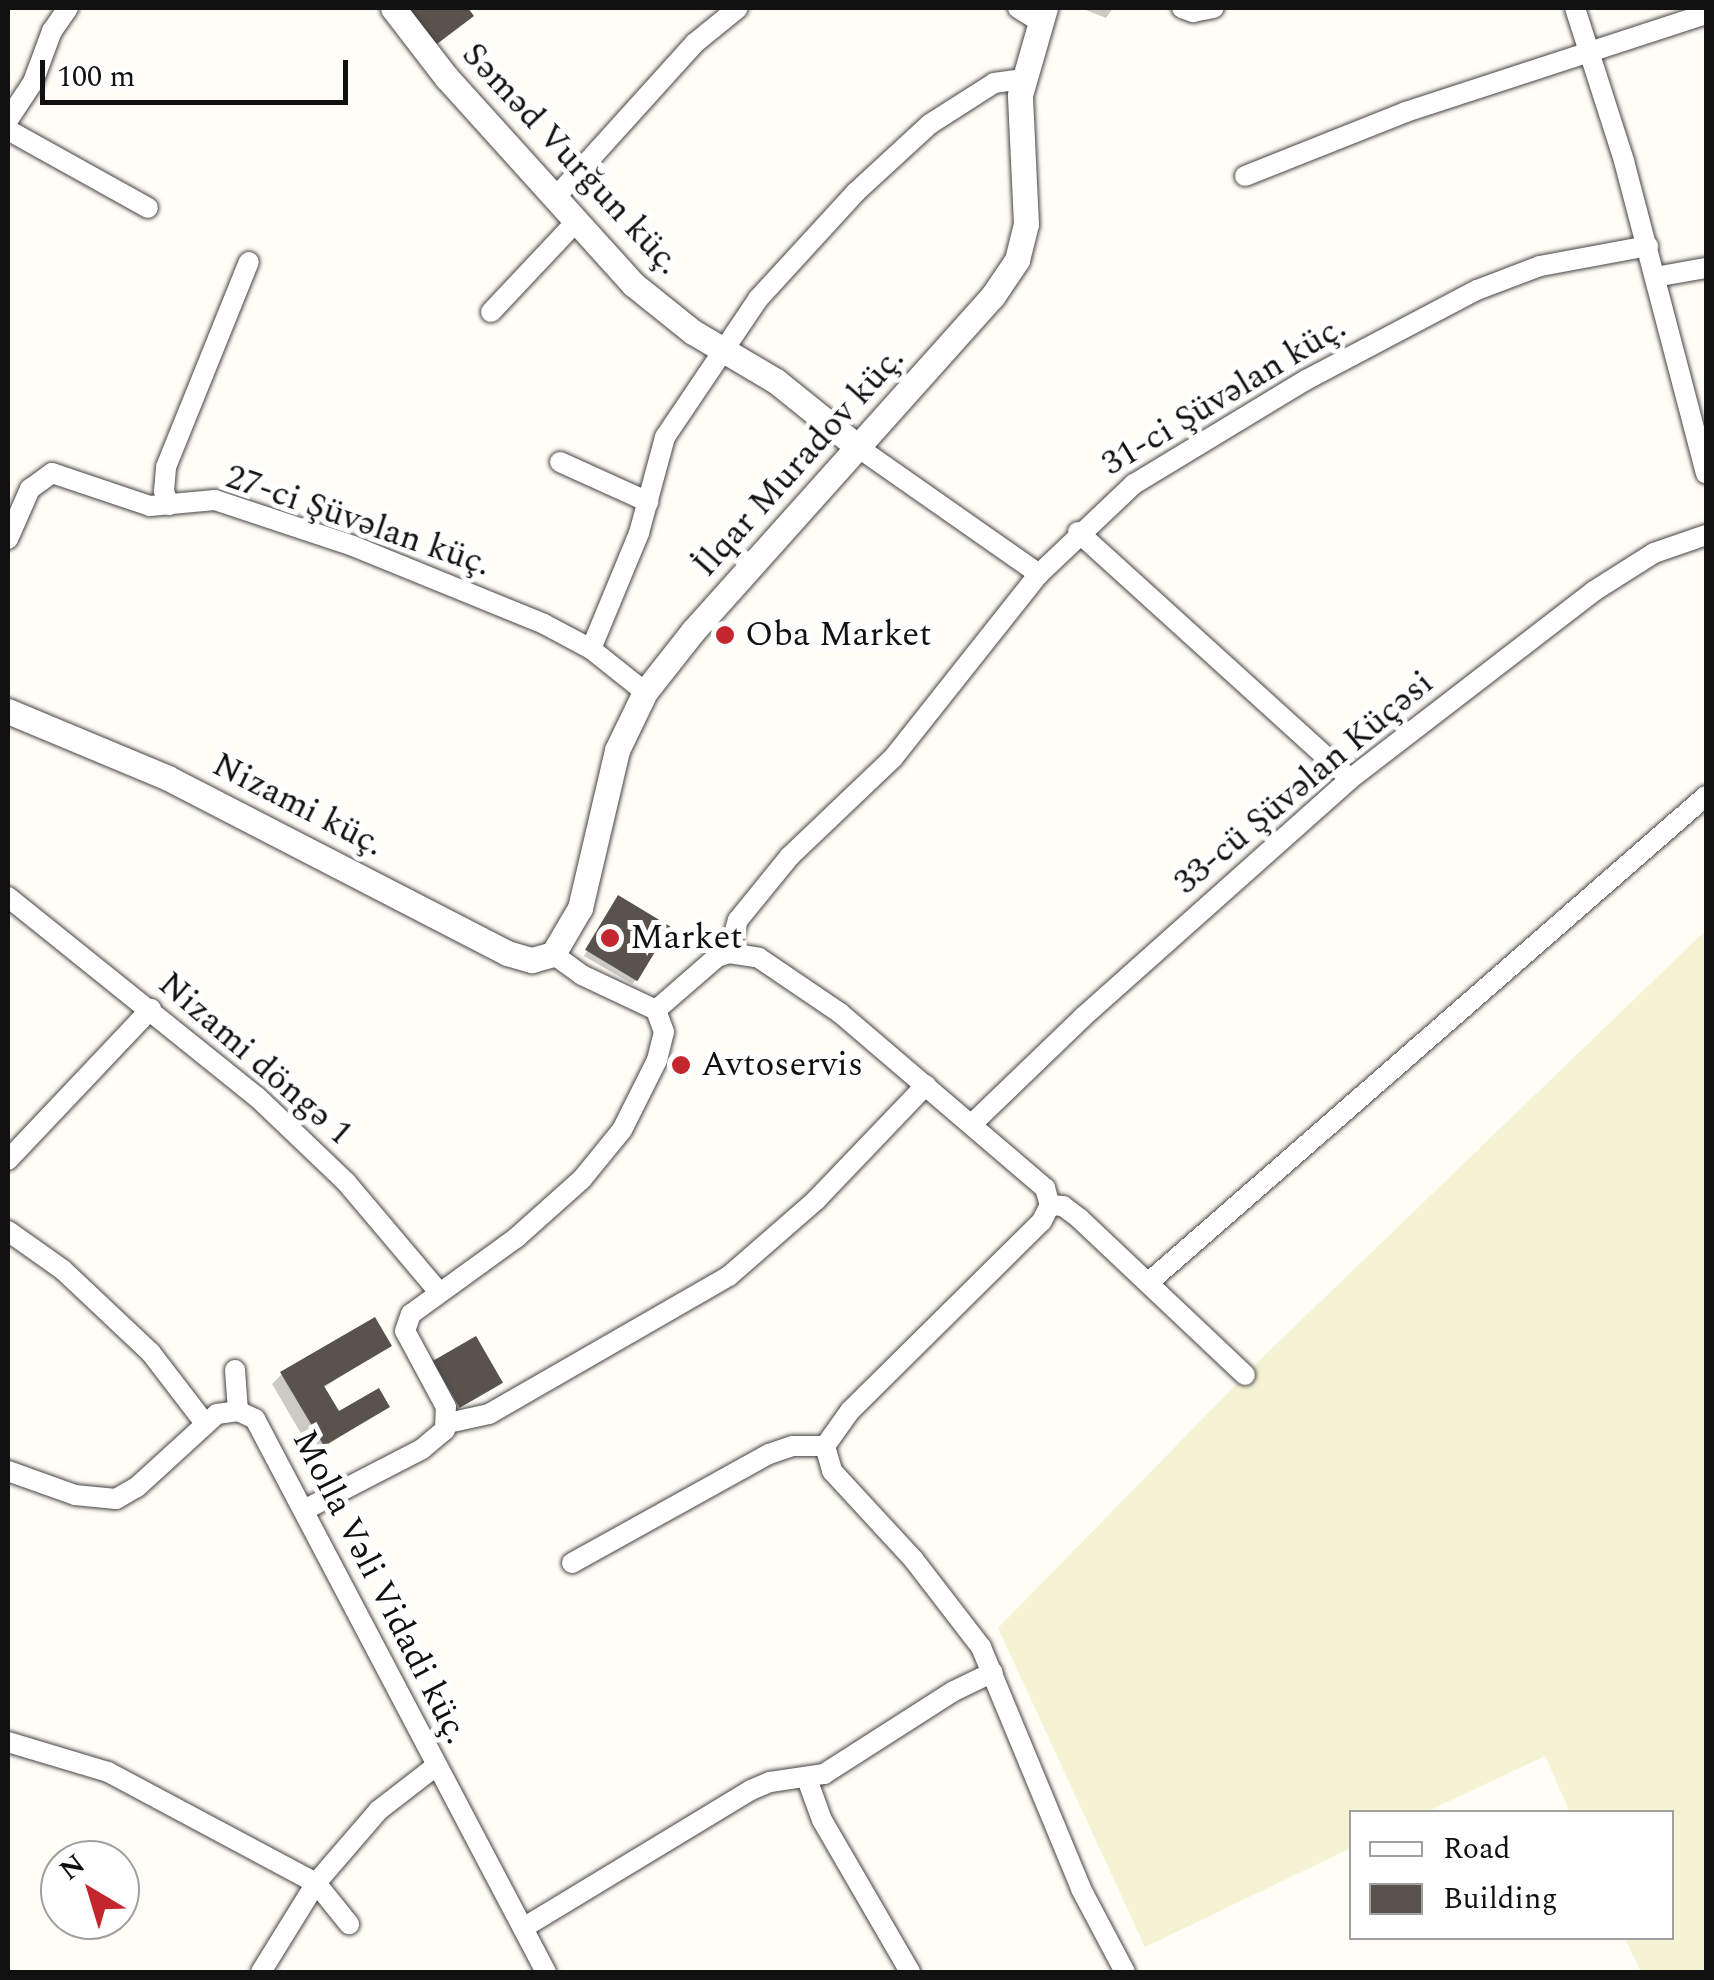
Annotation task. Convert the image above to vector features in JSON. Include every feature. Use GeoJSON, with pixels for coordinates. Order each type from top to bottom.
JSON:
{"type":"FeatureCollection","features":[{"type":"Feature","properties":{"kind":"street"},"geometry":{"type":"LineString","coordinates":[[8,120],[33,82],[52,31],[68,8]]}},
{"type":"Feature","properties":{"kind":"street","name":"Səməd Vurğun küç."},"geometry":{"type":"LineString","coordinates":[[392,8],[447,78],[575,223],[654,302],[776,381],[858,448]]}},
{"type":"Feature","properties":{"kind":"street"},"geometry":{"type":"LineString","coordinates":[[554,199],[695,44],[738,8]]}},
{"type":"Feature","properties":{"kind":"street"},"geometry":{"type":"LineString","coordinates":[[1182,8],[1193,12],[1214,8]]}},
{"type":"Feature","properties":{"kind":"street"},"geometry":{"type":"LineString","coordinates":[[1575,8],[1648,246],[1706,473]]}},
{"type":"Feature","properties":{"kind":"street","name":"İlqar Muradov küç."},"geometry":{"type":"LineString","coordinates":[[553,954],[580,908],[617,750],[645,692],[694,631],[992,298],[1018,260],[1026,224],[1018,110],[1034,12]]}},
{"type":"Feature","properties":{"kind":"street"},"geometry":{"type":"LineString","coordinates":[[1244,176],[1406,112],[1706,14]]}},
{"type":"Feature","properties":{"kind":"street"},"geometry":{"type":"LineString","coordinates":[[591,649],[624,576],[665,437],[722,349],[784,268],[889,160],[960,102],[994,83],[1022,78]]}},
{"type":"Feature","properties":{"kind":"street"},"geometry":{"type":"LineString","coordinates":[[8,130],[148,208]]}},
{"type":"Feature","properties":{"kind":"street"},"geometry":{"type":"LineString","coordinates":[[491,312],[575,223]]}},
{"type":"Feature","properties":{"kind":"street","name":"31-ci Şüvəlan küç."},"geometry":{"type":"LineString","coordinates":[[728,953],[738,920],[790,856],[915,734],[1038,574],[1078,532],[1169,460],[1342,360],[1477,290],[1540,266],[1648,246]]}},
{"type":"Feature","properties":{"kind":"street"},"geometry":{"type":"LineString","coordinates":[[168,505],[164,491],[166,466],[249,262]]}},
{"type":"Feature","properties":{"kind":"street"},"geometry":{"type":"LineString","coordinates":[[1656,277],[1706,268]]}},
{"type":"Feature","properties":{"kind":"street"},"geometry":{"type":"LineString","coordinates":[[858,448],[1038,574]]}},
{"type":"Feature","properties":{"kind":"street"},"geometry":{"type":"LineString","coordinates":[[560,462],[648,502]]}},
{"type":"Feature","properties":{"kind":"street","name":"27-ci Şüvəlan küç."},"geometry":{"type":"LineString","coordinates":[[8,539],[30,489],[52,473],[138,504],[215,500],[321,534],[521,614],[591,649],[645,692]]}},
{"type":"Feature","properties":{"kind":"street"},"geometry":{"type":"LineString","coordinates":[[1078,532],[1350,779]]}},
{"type":"Feature","properties":{"kind":"street","name":"33-cü Şüvəlan Küçəsi"},"geometry":{"type":"LineString","coordinates":[[973,1124],[1125,979],[1350,779],[1594,591],[1654,553],[1706,534]]}},
{"type":"Feature","properties":{"kind":"street","name":"Nizami küç."},"geometry":{"type":"LineString","coordinates":[[8,711],[168,778],[507,953],[532,960],[553,954]]}},
{"type":"Feature","properties":{"kind":"street"},"geometry":{"type":"LineString","coordinates":[[1149,1282],[1706,796]]}},
{"type":"Feature","properties":{"kind":"street","name":"Nizami döngə 1"},"geometry":{"type":"LineString","coordinates":[[8,897],[257,1097],[346,1182],[439,1292]]}},
{"type":"Feature","properties":{"kind":"street"},"geometry":{"type":"LineString","coordinates":[[656,1010],[709,962],[728,953],[778,967],[1038,1180],[1050,1204]]}},
{"type":"Feature","properties":{"kind":"street"},"geometry":{"type":"LineString","coordinates":[[448,1423],[446,1407],[405,1331],[411,1314],[516,1238],[604,1154],[635,1108],[657,1060],[664,1032],[656,1010],[582,975],[553,954]]}},
{"type":"Feature","properties":{"kind":"street"},"geometry":{"type":"LineString","coordinates":[[8,1160],[151,1009]]}},
{"type":"Feature","properties":{"kind":"street"},"geometry":{"type":"LineString","coordinates":[[304,1510],[422,1449],[448,1423],[490,1414],[729,1276],[816,1200],[926,1085]]}},
{"type":"Feature","properties":{"kind":"street"},"geometry":{"type":"LineString","coordinates":[[1050,1204],[1064,1206],[1080,1219],[1245,1375]]}},
{"type":"Feature","properties":{"kind":"street"},"geometry":{"type":"LineString","coordinates":[[825,1446],[850,1410],[1035,1229],[1050,1204]]}},
{"type":"Feature","properties":{"kind":"street"},"geometry":{"type":"LineString","coordinates":[[8,1231],[64,1270],[151,1352],[204,1422]]}},
{"type":"Feature","properties":{"kind":"street"},"geometry":{"type":"LineString","coordinates":[[8,1471],[75,1495],[116,1500],[138,1487],[204,1422],[217,1414],[238,1411],[236,1370]]}},
{"type":"Feature","properties":{"kind":"street","name":"Molla Vəli Vidadi küç."},"geometry":{"type":"LineString","coordinates":[[238,1411],[262,1428],[546,1972]]}},
{"type":"Feature","properties":{"kind":"street"},"geometry":{"type":"LineString","coordinates":[[572,1563],[769,1454],[792,1446],[825,1446]]}},
{"type":"Feature","properties":{"kind":"street"},"geometry":{"type":"LineString","coordinates":[[825,1446],[832,1471],[951,1604],[993,1672],[1075,1874],[1125,1972]]}},
{"type":"Feature","properties":{"kind":"street"},"geometry":{"type":"LineString","coordinates":[[522,1928],[751,1790],[770,1782],[807,1779],[842,1764],[954,1690],[993,1672]]}},
{"type":"Feature","properties":{"kind":"street"},"geometry":{"type":"LineString","coordinates":[[8,1742],[108,1772],[316,1883],[349,1924]]}},
{"type":"Feature","properties":{"kind":"street"},"geometry":{"type":"LineString","coordinates":[[261,1972],[316,1883],[379,1810],[436,1766]]}},
{"type":"Feature","properties":{"kind":"street"},"geometry":{"type":"LineString","coordinates":[[807,1779],[822,1820],[910,1972]]}},
{"type":"Feature","properties":{"kind":"shaded area"},"geometry":{"type":"Polygon","coordinates":[[[1706,930],[1706,1972],[1641,1972],[1626,1940],[1674,1940],[1674,1810],[1569,1810],[1545,1756],[1430,1810],[1349,1810],[1349,1849],[1145,1947],[998,1628],[1264,1356],[1706,930]]]}},
{"type":"Feature","properties":{"kind":"building"},"geometry":{"type":"Polygon","coordinates":[[[404,8],[468,8],[474,16],[433,47],[404,8]]]}},
{"type":"Feature","properties":{"kind":"building"},"geometry":{"type":"Polygon","coordinates":[[[618,895],[670,926],[637,981],[585,950],[618,895]]]}},
{"type":"Feature","properties":{"kind":"building"},"geometry":{"type":"Polygon","coordinates":[[[375,1317],[392,1346],[324,1386],[339,1411],[379,1388],[390,1407],[324,1446],[280,1372],[375,1317]]]}},
{"type":"Feature","properties":{"kind":"building"},"geometry":{"type":"Polygon","coordinates":[[[476,1336],[503,1383],[460,1408],[433,1361],[476,1336]]]}},
{"type":"Feature","properties":{"kind":"place","name":"Oba Market"},"geometry":{"type":"Point","coordinates":[725,635]}},
{"type":"Feature","properties":{"kind":"place","name":"Market"},"geometry":{"type":"Point","coordinates":[610,938]}},
{"type":"Feature","properties":{"kind":"place","name":"Avtoservis"},"geometry":{"type":"Point","coordinates":[681,1065]}}]}
